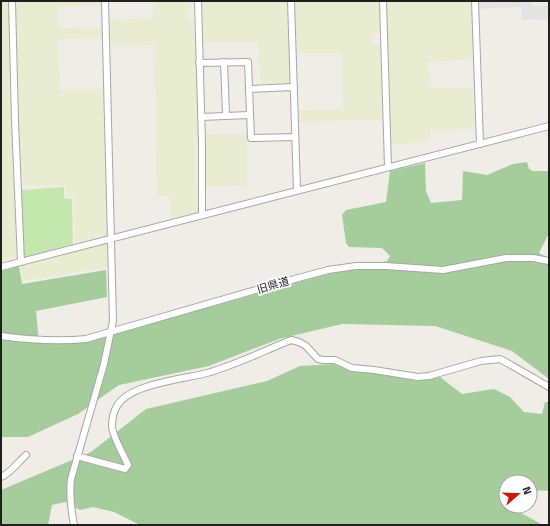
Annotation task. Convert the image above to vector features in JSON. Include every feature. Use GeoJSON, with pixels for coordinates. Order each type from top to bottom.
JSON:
{"type":"FeatureCollection","features":[{"type":"Feature","properties":{"kind":"street"},"geometry":{"type":"LineString","coordinates":[[12,1],[21,262]]}},
{"type":"Feature","properties":{"kind":"street"},"geometry":{"type":"LineString","coordinates":[[74,525],[71,510],[71,479],[101,378],[114,321],[105,1]]}},
{"type":"Feature","properties":{"kind":"street"},"geometry":{"type":"LineString","coordinates":[[198,1],[202,215]]}},
{"type":"Feature","properties":{"kind":"street"},"geometry":{"type":"LineString","coordinates":[[291,1],[297,190]]}},
{"type":"Feature","properties":{"kind":"street"},"geometry":{"type":"LineString","coordinates":[[383,1],[388,167]]}},
{"type":"Feature","properties":{"kind":"street"},"geometry":{"type":"LineString","coordinates":[[475,1],[480,144]]}},
{"type":"Feature","properties":{"kind":"street"},"geometry":{"type":"LineString","coordinates":[[224,62],[226,115]]}},
{"type":"Feature","properties":{"kind":"street"},"geometry":{"type":"LineString","coordinates":[[199,63],[248,62],[251,138],[295,137]]}},
{"type":"Feature","properties":{"kind":"street"},"geometry":{"type":"LineString","coordinates":[[249,89],[294,87]]}},
{"type":"Feature","properties":{"kind":"street"},"geometry":{"type":"LineString","coordinates":[[201,117],[249,115]]}},
{"type":"Feature","properties":{"kind":"street"},"geometry":{"type":"LineString","coordinates":[[1,267],[549,126]]}},
{"type":"Feature","properties":{"kind":"street","name":"旧県道"},"geometry":{"type":"LineString","coordinates":[[1,336],[23,339],[64,341],[86,339],[328,270],[356,266],[386,266],[443,270],[506,258],[533,258],[549,261]]}},
{"type":"Feature","properties":{"kind":"street"},"geometry":{"type":"LineString","coordinates":[[77,456],[125,469],[128,465],[112,427],[115,410],[118,403],[125,397],[138,390],[160,382],[207,373],[292,340],[302,344],[318,359],[335,360],[352,368],[418,377],[429,376],[481,361],[500,359],[549,387]]}},
{"type":"Feature","properties":{"kind":"street"},"geometry":{"type":"LineString","coordinates":[[1,477],[9,472],[17,462],[26,455]]}},
{"type":"Feature","properties":{"kind":"green space"},"geometry":{"type":"Polygon","coordinates":[[[1,1],[102,1],[102,5],[58,7],[59,28],[103,27],[103,38],[58,40],[60,90],[105,89],[109,226],[107,227],[107,234],[75,243],[74,197],[66,197],[65,185],[16,186],[16,257],[1,261],[1,1]]]}},
{"type":"Feature","properties":{"kind":"green space"},"geometry":{"type":"Polygon","coordinates":[[[153,1],[193,1],[193,5],[187,11],[189,21],[194,21],[199,119],[200,212],[170,219],[170,196],[157,196],[155,45],[111,46],[110,20],[153,18],[153,1]]]}},
{"type":"Feature","properties":{"kind":"green space"},"geometry":{"type":"Polygon","coordinates":[[[201,1],[288,1],[290,83],[261,83],[258,42],[202,42],[201,1]]]}},
{"type":"Feature","properties":{"kind":"green space"},"geometry":{"type":"Polygon","coordinates":[[[295,1],[379,1],[380,33],[372,33],[372,44],[380,44],[383,120],[298,122],[298,110],[343,109],[341,53],[297,53],[295,1]]]}},
{"type":"Feature","properties":{"kind":"green space"},"geometry":{"type":"Polygon","coordinates":[[[386,1],[471,1],[473,59],[428,62],[429,88],[473,88],[475,129],[430,130],[430,141],[391,145],[386,1]]]}},
{"type":"Feature","properties":{"kind":"green space"},"geometry":{"type":"Polygon","coordinates":[[[247,133],[247,186],[205,187],[204,134],[247,133]]]}},
{"type":"Feature","properties":{"kind":"green space"},"geometry":{"type":"Polygon","coordinates":[[[527,162],[529,169],[533,171],[549,171],[549,233],[539,253],[549,258],[549,379],[512,351],[435,326],[342,324],[279,339],[209,366],[119,385],[78,414],[28,437],[1,437],[1,271],[19,266],[22,284],[106,270],[107,297],[36,311],[39,343],[86,342],[320,276],[387,261],[390,256],[382,248],[349,247],[346,243],[342,215],[346,210],[386,202],[390,171],[425,163],[426,191],[431,203],[462,200],[463,171],[487,175],[513,164],[527,162]]]}},
{"type":"Feature","properties":{"kind":"green space"},"geometry":{"type":"Polygon","coordinates":[[[64,187],[64,198],[72,199],[73,244],[24,257],[21,190],[64,187]]]}},
{"type":"Feature","properties":{"kind":"green space"},"geometry":{"type":"Polygon","coordinates":[[[104,243],[108,245],[109,267],[23,281],[21,265],[104,243]]]}},
{"type":"Feature","properties":{"kind":"green space"},"geometry":{"type":"Polygon","coordinates":[[[334,364],[416,381],[440,377],[462,394],[494,389],[510,397],[524,412],[542,414],[545,402],[549,402],[549,491],[538,490],[538,474],[498,474],[498,514],[523,514],[543,525],[140,525],[114,512],[93,507],[80,510],[65,502],[52,505],[48,525],[1,525],[1,490],[91,452],[146,409],[267,381],[300,366],[334,364]]]}},
{"type":"Feature","properties":{"kind":"shaded area"},"geometry":{"type":"Polygon","coordinates":[[[478,1],[532,1],[532,6],[549,5],[549,19],[522,20],[521,7],[478,9],[478,1]]]}}]}
